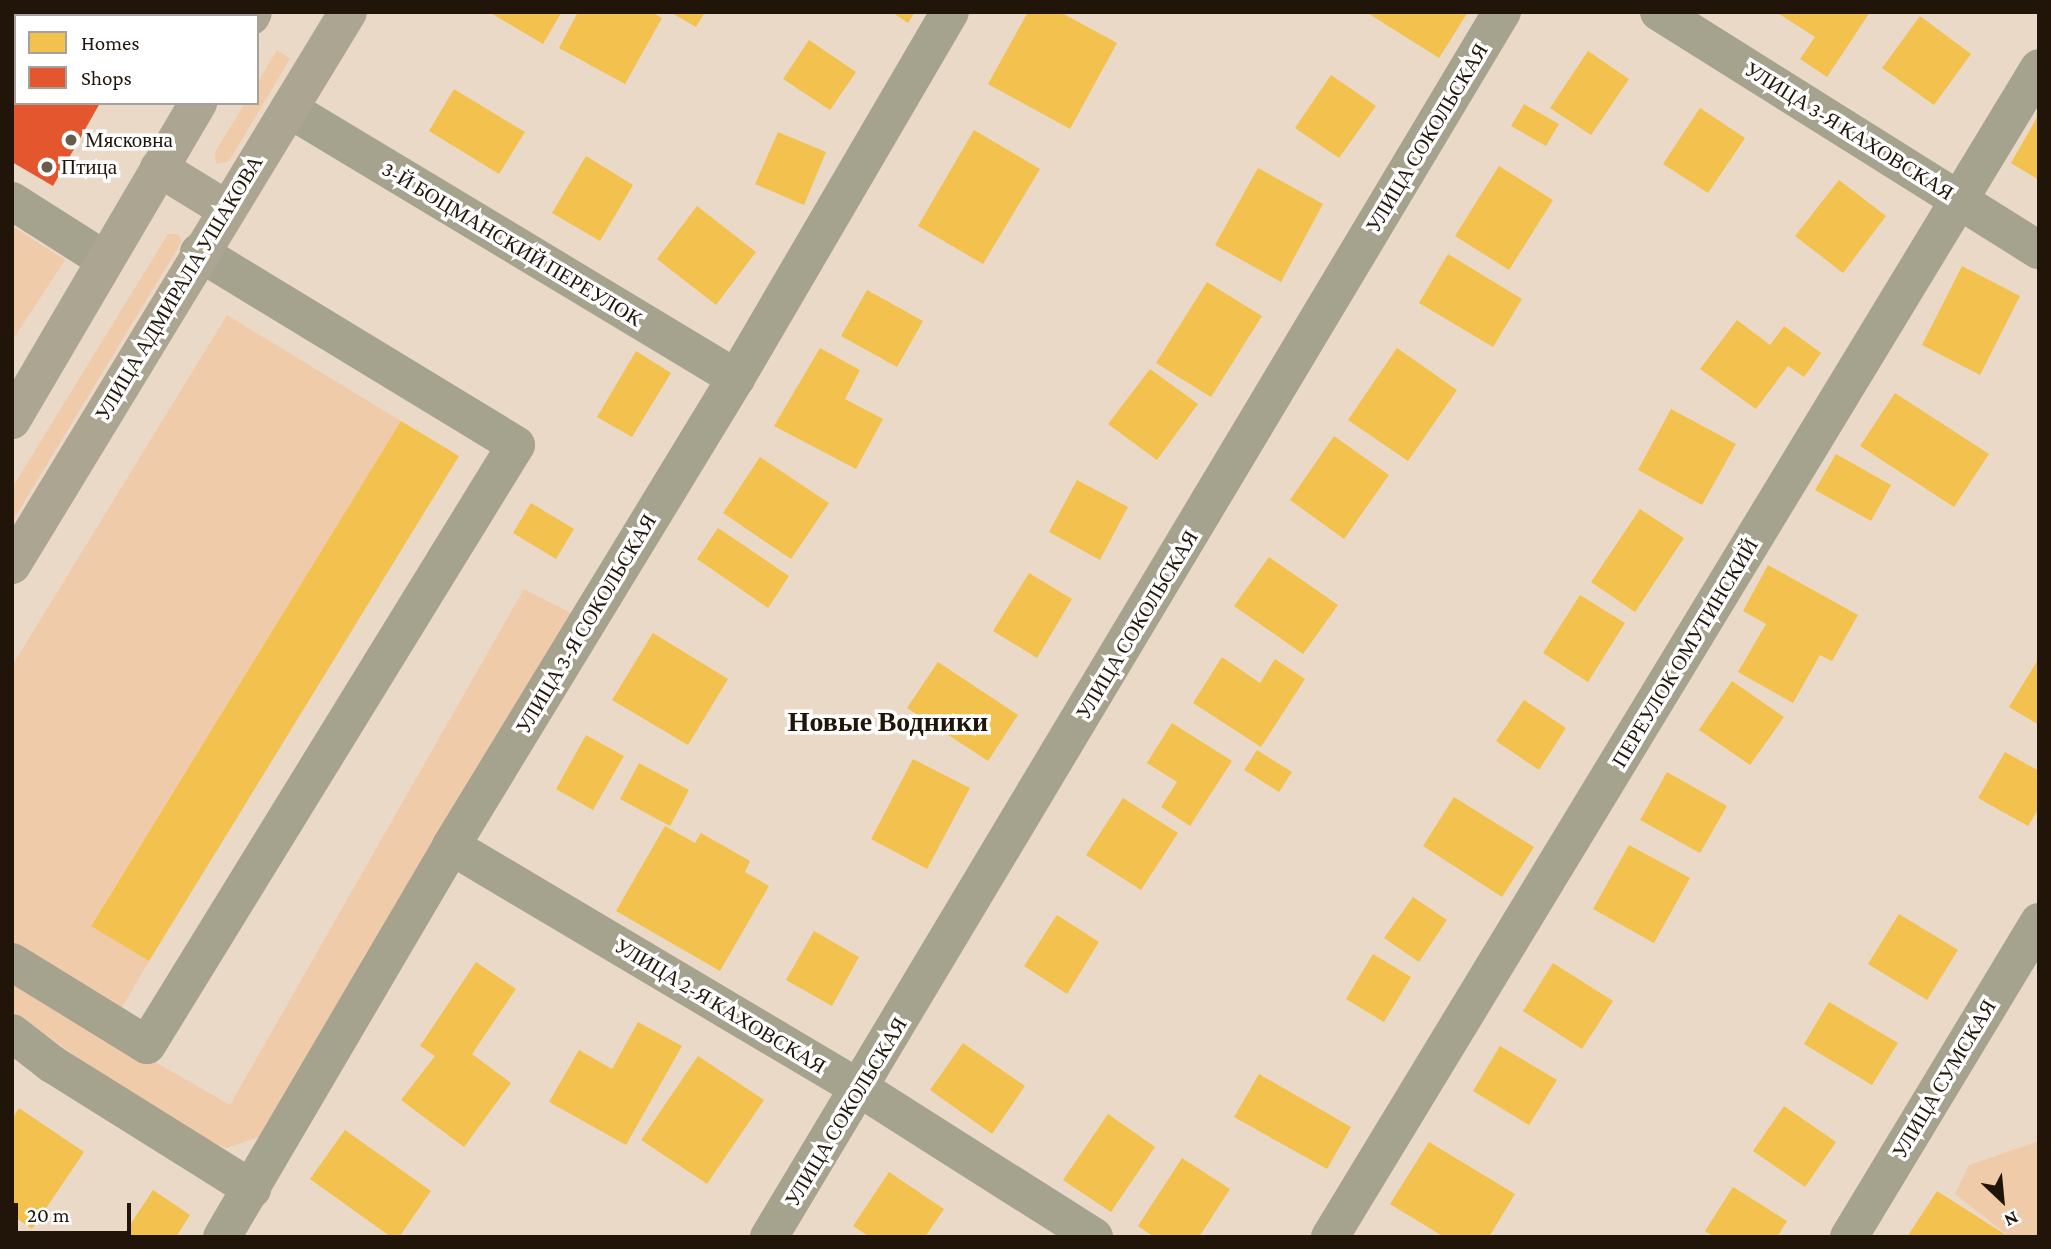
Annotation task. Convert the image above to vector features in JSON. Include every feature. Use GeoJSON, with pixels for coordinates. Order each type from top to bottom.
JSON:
{"type":"FeatureCollection","features":[{"type":"Feature","properties":{"kind":"main road","name":"УЛИЦА АДМИРАЛА УШАКОВА"},"geometry":{"type":"LineString","coordinates":[[12,565],[199,252],[348,12]]}},
{"type":"Feature","properties":{"kind":"main road"},"geometry":{"type":"LineString","coordinates":[[12,420],[197,105]]}},
{"type":"Feature","properties":{"kind":"main road"},"geometry":{"type":"LineString","coordinates":[[159,168],[226,209]]}},
{"type":"Feature","properties":{"kind":"street","name":"УЛИЦА 3-Я СОКОЛЬСКАЯ"},"geometry":{"type":"LineString","coordinates":[[222,1237],[450,846],[736,378],[950,12]]}},
{"type":"Feature","properties":{"kind":"street","name":"УЛИЦА СОКОЛЬСКАЯ"},"geometry":{"type":"LineString","coordinates":[[769,1237],[861,1089],[1502,12]]}},
{"type":"Feature","properties":{"kind":"street","name":"УЛИЦА 3-Я КАХОВСКАЯ"},"geometry":{"type":"LineString","coordinates":[[1659,12],[2039,250]]}},
{"type":"Feature","properties":{"kind":"street","name":"ПЕРЕУЛОК ОМУТИНСКИЙ"},"geometry":{"type":"LineString","coordinates":[[1330,1237],[2039,68]]}},
{"type":"Feature","properties":{"kind":"street","name":"3-Й БОЦМАНСКИЙ ПЕРЕУЛОК"},"geometry":{"type":"LineString","coordinates":[[289,109],[736,378]]}},
{"type":"Feature","properties":{"kind":"street"},"geometry":{"type":"LineString","coordinates":[[12,201],[105,260]]}},
{"type":"Feature","properties":{"kind":"street"},"geometry":{"type":"LineString","coordinates":[[12,962],[147,1045],[516,444],[199,252]]}},
{"type":"Feature","properties":{"kind":"street","name":"УЛИЦА 2-Я КАХОВСКАЯ"},"geometry":{"type":"LineString","coordinates":[[450,846],[861,1089],[1094,1237]]}},
{"type":"Feature","properties":{"kind":"street","name":"УЛИЦА СУМСКАЯ"},"geometry":{"type":"LineString","coordinates":[[1849,1237],[2039,922]]}},
{"type":"Feature","properties":{"kind":"street"},"geometry":{"type":"LineString","coordinates":[[12,1033],[52,1064],[252,1189]]}},
{"type":"Feature","properties":{"kind":"shaded area"},"geometry":{"type":"Polygon","coordinates":[[[277,50],[290,59],[229,161],[216,164],[215,152],[244,105],[259,105],[259,80],[277,50]]]}},
{"type":"Feature","properties":{"kind":"shaded area"},"geometry":{"type":"Polygon","coordinates":[[[12,226],[65,260],[12,341],[12,226]]]}},
{"type":"Feature","properties":{"kind":"shaded area"},"geometry":{"type":"Polygon","coordinates":[[[168,234],[178,234],[182,241],[12,522],[12,488],[168,234]]]}},
{"type":"Feature","properties":{"kind":"shaded area"},"geometry":{"type":"Polygon","coordinates":[[[227,315],[401,421],[91,925],[149,961],[121,1009],[12,944],[12,666],[227,315]]]}},
{"type":"Feature","properties":{"kind":"shaded area"},"geometry":{"type":"Polygon","coordinates":[[[524,589],[571,613],[265,1135],[227,1148],[182,1131],[12,1011],[12,980],[230,1105],[524,589]]]}},
{"type":"Feature","properties":{"kind":"shaded area"},"geometry":{"type":"Polygon","coordinates":[[[2039,1141],[2039,1237],[2010,1237],[1955,1194],[1969,1165],[2039,1141]]]}},
{"type":"Feature","properties":{"kind":"building: Homes"},"geometry":{"type":"Polygon","coordinates":[[[489,12],[559,12],[561,13],[543,44],[489,12]]]}},
{"type":"Feature","properties":{"kind":"building: Homes"},"geometry":{"type":"Polygon","coordinates":[[[578,12],[652,12],[662,18],[625,84],[559,48],[578,12]]]}},
{"type":"Feature","properties":{"kind":"building: Homes"},"geometry":{"type":"Polygon","coordinates":[[[670,12],[705,12],[696,27],[670,12]]]}},
{"type":"Feature","properties":{"kind":"building: Homes"},"geometry":{"type":"Polygon","coordinates":[[[892,12],[915,12],[908,23],[892,12]]]}},
{"type":"Feature","properties":{"kind":"building: Homes"},"geometry":{"type":"Polygon","coordinates":[[[1028,12],[1060,12],[1117,43],[1070,129],[988,84],[1028,12]]]}},
{"type":"Feature","properties":{"kind":"building: Homes"},"geometry":{"type":"Polygon","coordinates":[[[1366,12],[1468,12],[1439,58],[1366,12]]]}},
{"type":"Feature","properties":{"kind":"building: Homes"},"geometry":{"type":"Polygon","coordinates":[[[1776,12],[1870,12],[1827,77],[1800,59],[1815,37],[1776,12]]]}},
{"type":"Feature","properties":{"kind":"building: Homes"},"geometry":{"type":"Polygon","coordinates":[[[1920,16],[1971,54],[1934,105],[1882,68],[1920,16]]]}},
{"type":"Feature","properties":{"kind":"building: Homes"},"geometry":{"type":"Polygon","coordinates":[[[809,40],[856,72],[830,110],[783,79],[809,40]]]}},
{"type":"Feature","properties":{"kind":"building: Homes"},"geometry":{"type":"Polygon","coordinates":[[[1588,51],[1629,79],[1591,135],[1550,108],[1588,51]]]}},
{"type":"Feature","properties":{"kind":"building: Homes"},"geometry":{"type":"Polygon","coordinates":[[[1331,75],[1376,106],[1339,158],[1295,128],[1331,75]]]}},
{"type":"Feature","properties":{"kind":"building: Homes"},"geometry":{"type":"Polygon","coordinates":[[[454,89],[525,132],[499,174],[429,131],[454,89]]]}},
{"type":"Feature","properties":{"kind":"building: Homes"},"geometry":{"type":"Polygon","coordinates":[[[1524,104],[1559,124],[1546,146],[1511,126],[1524,104]]]}},
{"type":"Feature","properties":{"kind":"building: Homes"},"geometry":{"type":"Polygon","coordinates":[[[1700,108],[1745,138],[1708,193],[1663,164],[1700,108]]]}},
{"type":"Feature","properties":{"kind":"building: Homes"},"geometry":{"type":"Polygon","coordinates":[[[2039,114],[2039,180],[2011,163],[2039,114]]]}},
{"type":"Feature","properties":{"kind":"building: Homes"},"geometry":{"type":"Polygon","coordinates":[[[974,130],[1040,169],[983,264],[918,226],[974,130]]]}},
{"type":"Feature","properties":{"kind":"building: Homes"},"geometry":{"type":"Polygon","coordinates":[[[778,132],[826,152],[804,205],[755,184],[778,132]]]}},
{"type":"Feature","properties":{"kind":"building: Homes"},"geometry":{"type":"Polygon","coordinates":[[[586,156],[633,185],[600,241],[552,213],[586,156]]]}},
{"type":"Feature","properties":{"kind":"building: Homes"},"geometry":{"type":"Polygon","coordinates":[[[1499,166],[1553,200],[1509,270],[1455,236],[1499,166]]]}},
{"type":"Feature","properties":{"kind":"building: Homes"},"geometry":{"type":"Polygon","coordinates":[[[1258,168],[1323,204],[1281,282],[1215,245],[1258,168]]]}},
{"type":"Feature","properties":{"kind":"building: Homes"},"geometry":{"type":"Polygon","coordinates":[[[1839,180],[1886,216],[1843,273],[1795,236],[1839,180]]]}},
{"type":"Feature","properties":{"kind":"building: Homes"},"geometry":{"type":"Polygon","coordinates":[[[697,206],[756,252],[716,305],[657,259],[697,206]]]}},
{"type":"Feature","properties":{"kind":"building: Homes"},"geometry":{"type":"Polygon","coordinates":[[[1448,254],[1522,299],[1493,347],[1419,303],[1448,254]]]}},
{"type":"Feature","properties":{"kind":"building: Homes"},"geometry":{"type":"Polygon","coordinates":[[[1962,266],[2020,296],[1980,375],[1922,345],[1962,266]]]}},
{"type":"Feature","properties":{"kind":"building: Homes"},"geometry":{"type":"Polygon","coordinates":[[[1207,282],[1262,316],[1211,397],[1156,363],[1207,282]]]}},
{"type":"Feature","properties":{"kind":"building: Homes"},"geometry":{"type":"Polygon","coordinates":[[[867,290],[923,321],[897,367],[841,336],[867,290]]]}},
{"type":"Feature","properties":{"kind":"building: Homes"},"geometry":{"type":"Polygon","coordinates":[[[1737,320],[1770,345],[1784,326],[1821,353],[1804,377],[1788,366],[1756,409],[1700,369],[1737,320]]]}},
{"type":"Feature","properties":{"kind":"building: Homes"},"geometry":{"type":"Polygon","coordinates":[[[820,348],[860,370],[845,399],[883,419],[856,469],[774,426],[820,348]]]}},
{"type":"Feature","properties":{"kind":"building: Homes"},"geometry":{"type":"Polygon","coordinates":[[[1397,348],[1457,390],[1408,461],[1348,420],[1397,348]]]}},
{"type":"Feature","properties":{"kind":"building: Homes"},"geometry":{"type":"Polygon","coordinates":[[[636,351],[671,373],[632,437],[597,417],[636,351]]]}},
{"type":"Feature","properties":{"kind":"building: Homes"},"geometry":{"type":"Polygon","coordinates":[[[1150,369],[1198,404],[1157,460],[1108,424],[1150,369]]]}},
{"type":"Feature","properties":{"kind":"building: Homes"},"geometry":{"type":"Polygon","coordinates":[[[1895,393],[1989,454],[1954,507],[1860,446],[1895,393]]]}},
{"type":"Feature","properties":{"kind":"building: Homes"},"geometry":{"type":"Polygon","coordinates":[[[1671,409],[1736,444],[1702,505],[1638,470],[1671,409]]]}},
{"type":"Feature","properties":{"kind":"building: Homes"},"geometry":{"type":"Polygon","coordinates":[[[401,421],[459,456],[149,961],[91,926],[401,421]]]}},
{"type":"Feature","properties":{"kind":"building: Homes"},"geometry":{"type":"Polygon","coordinates":[[[1334,436],[1389,475],[1344,539],[1290,500],[1334,436]]]}},
{"type":"Feature","properties":{"kind":"building: Homes"},"geometry":{"type":"Polygon","coordinates":[[[1836,454],[1891,485],[1871,521],[1815,490],[1836,454]]]}},
{"type":"Feature","properties":{"kind":"building: Homes"},"geometry":{"type":"Polygon","coordinates":[[[760,457],[829,503],[791,559],[723,513],[760,457]]]}},
{"type":"Feature","properties":{"kind":"building: Homes"},"geometry":{"type":"Polygon","coordinates":[[[1077,480],[1128,507],[1100,560],[1049,532],[1077,480]]]}},
{"type":"Feature","properties":{"kind":"building: Homes"},"geometry":{"type":"Polygon","coordinates":[[[531,503],[574,529],[556,559],[513,533],[531,503]]]}},
{"type":"Feature","properties":{"kind":"building: Homes"},"geometry":{"type":"Polygon","coordinates":[[[1640,509],[1684,538],[1635,612],[1591,582],[1640,509]]]}},
{"type":"Feature","properties":{"kind":"building: Homes"},"geometry":{"type":"Polygon","coordinates":[[[718,528],[789,576],[768,608],[697,559],[718,528]]]}},
{"type":"Feature","properties":{"kind":"building: Homes"},"geometry":{"type":"Polygon","coordinates":[[[1269,557],[1338,605],[1303,654],[1234,606],[1269,557]]]}},
{"type":"Feature","properties":{"kind":"building: Homes"},"geometry":{"type":"Polygon","coordinates":[[[1768,565],[1858,615],[1832,661],[1820,655],[1793,703],[1738,672],[1766,624],[1743,611],[1768,565]]]}},
{"type":"Feature","properties":{"kind":"building: Homes"},"geometry":{"type":"Polygon","coordinates":[[[1029,573],[1072,599],[1037,658],[993,631],[1029,573]]]}},
{"type":"Feature","properties":{"kind":"building: Homes"},"geometry":{"type":"Polygon","coordinates":[[[1580,595],[1625,623],[1588,682],[1543,653],[1580,595]]]}},
{"type":"Feature","properties":{"kind":"building: Homes"},"geometry":{"type":"Polygon","coordinates":[[[653,633],[728,679],[688,745],[612,700],[653,633]]]}},
{"type":"Feature","properties":{"kind":"building: Homes"},"geometry":{"type":"Polygon","coordinates":[[[1222,657],[1260,683],[1275,659],[1305,679],[1261,747],[1193,703],[1222,657]]]}},
{"type":"Feature","properties":{"kind":"building: Homes"},"geometry":{"type":"Polygon","coordinates":[[[2039,658],[2039,725],[2009,707],[2039,658]]]}},
{"type":"Feature","properties":{"kind":"building: Homes"},"geometry":{"type":"Polygon","coordinates":[[[938,662],[1018,715],[988,761],[907,708],[938,662]]]}},
{"type":"Feature","properties":{"kind":"building: Homes"},"geometry":{"type":"Polygon","coordinates":[[[1732,681],[1784,717],[1750,765],[1699,730],[1732,681]]]}},
{"type":"Feature","properties":{"kind":"building: Homes"},"geometry":{"type":"Polygon","coordinates":[[[1524,700],[1566,728],[1539,770],[1496,741],[1524,700]]]}},
{"type":"Feature","properties":{"kind":"building: Homes"},"geometry":{"type":"Polygon","coordinates":[[[1172,723],[1232,761],[1190,826],[1161,807],[1177,782],[1147,763],[1172,723]]]}},
{"type":"Feature","properties":{"kind":"building: Homes"},"geometry":{"type":"Polygon","coordinates":[[[586,735],[624,756],[593,810],[556,789],[586,735]]]}},
{"type":"Feature","properties":{"kind":"building: Homes"},"geometry":{"type":"Polygon","coordinates":[[[1257,750],[1292,772],[1279,792],[1244,770],[1257,750]]]}},
{"type":"Feature","properties":{"kind":"building: Homes"},"geometry":{"type":"Polygon","coordinates":[[[2005,752],[2039,771],[2039,808],[2028,826],[1978,798],[2005,752]]]}},
{"type":"Feature","properties":{"kind":"building: Homes"},"geometry":{"type":"Polygon","coordinates":[[[913,759],[970,788],[927,869],[871,839],[913,759]]]}},
{"type":"Feature","properties":{"kind":"building: Homes"},"geometry":{"type":"Polygon","coordinates":[[[639,763],[689,790],[670,826],[620,799],[639,763]]]}},
{"type":"Feature","properties":{"kind":"building: Homes"},"geometry":{"type":"Polygon","coordinates":[[[1667,772],[1727,806],[1700,853],[1640,820],[1667,772]]]}},
{"type":"Feature","properties":{"kind":"building: Homes"},"geometry":{"type":"Polygon","coordinates":[[[1454,797],[1534,847],[1502,897],[1423,846],[1454,797]]]}},
{"type":"Feature","properties":{"kind":"building: Homes"},"geometry":{"type":"Polygon","coordinates":[[[1123,798],[1178,833],[1141,890],[1086,855],[1123,798]]]}},
{"type":"Feature","properties":{"kind":"building: Homes"},"geometry":{"type":"Polygon","coordinates":[[[665,826],[695,843],[701,833],[750,861],[745,872],[769,886],[720,971],[616,911],[665,826]]]}},
{"type":"Feature","properties":{"kind":"building: Homes"},"geometry":{"type":"Polygon","coordinates":[[[1629,845],[1690,878],[1654,943],[1593,909],[1629,845]]]}},
{"type":"Feature","properties":{"kind":"building: Homes"},"geometry":{"type":"Polygon","coordinates":[[[1413,897],[1447,920],[1419,962],[1384,938],[1413,897]]]}},
{"type":"Feature","properties":{"kind":"building: Homes"},"geometry":{"type":"Polygon","coordinates":[[[1899,914],[1958,950],[1927,1000],[1868,964],[1899,914]]]}},
{"type":"Feature","properties":{"kind":"building: Homes"},"geometry":{"type":"Polygon","coordinates":[[[1057,915],[1099,942],[1067,994],[1024,966],[1057,915]]]}},
{"type":"Feature","properties":{"kind":"building: Homes"},"geometry":{"type":"Polygon","coordinates":[[[814,931],[859,957],[832,1006],[786,980],[814,931]]]}},
{"type":"Feature","properties":{"kind":"building: Homes"},"geometry":{"type":"Polygon","coordinates":[[[1373,954],[1411,977],[1384,1022],[1346,999],[1373,954]]]}},
{"type":"Feature","properties":{"kind":"building: Homes"},"geometry":{"type":"Polygon","coordinates":[[[476,962],[516,989],[472,1054],[511,1083],[464,1147],[401,1100],[435,1056],[420,1046],[476,962]]]}},
{"type":"Feature","properties":{"kind":"building: Homes"},"geometry":{"type":"Polygon","coordinates":[[[1553,963],[1613,1001],[1582,1049],[1523,1011],[1553,963]]]}},
{"type":"Feature","properties":{"kind":"building: Homes"},"geometry":{"type":"Polygon","coordinates":[[[1829,1002],[1898,1043],[1872,1085],[1804,1044],[1829,1002]]]}},
{"type":"Feature","properties":{"kind":"building: Homes"},"geometry":{"type":"Polygon","coordinates":[[[638,1022],[682,1046],[626,1145],[549,1102],[579,1050],[612,1069],[638,1022]]]}},
{"type":"Feature","properties":{"kind":"building: Homes"},"geometry":{"type":"Polygon","coordinates":[[[963,1043],[1025,1086],[992,1134],[930,1090],[963,1043]]]}},
{"type":"Feature","properties":{"kind":"building: Homes"},"geometry":{"type":"Polygon","coordinates":[[[1500,1046],[1557,1080],[1529,1125],[1473,1091],[1500,1046]]]}},
{"type":"Feature","properties":{"kind":"building: Homes"},"geometry":{"type":"Polygon","coordinates":[[[698,1056],[764,1100],[707,1184],[641,1140],[698,1056]]]}},
{"type":"Feature","properties":{"kind":"building: Homes"},"geometry":{"type":"Polygon","coordinates":[[[1259,1074],[1351,1127],[1327,1169],[1234,1117],[1259,1074]]]}},
{"type":"Feature","properties":{"kind":"building: Homes"},"geometry":{"type":"Polygon","coordinates":[[[1784,1106],[1836,1142],[1805,1187],[1753,1151],[1784,1106]]]}},
{"type":"Feature","properties":{"kind":"building: Homes"},"geometry":{"type":"Polygon","coordinates":[[[19,1108],[84,1152],[32,1229],[12,1215],[12,1119],[19,1108]]]}},
{"type":"Feature","properties":{"kind":"building: Homes"},"geometry":{"type":"Polygon","coordinates":[[[1108,1114],[1155,1147],[1111,1212],[1063,1180],[1108,1114]]]}},
{"type":"Feature","properties":{"kind":"building: Homes"},"geometry":{"type":"Polygon","coordinates":[[[345,1130],[431,1191],[399,1237],[391,1237],[310,1179],[345,1130]]]}},
{"type":"Feature","properties":{"kind":"building: Homes"},"geometry":{"type":"Polygon","coordinates":[[[1429,1142],[1515,1194],[1489,1237],[1444,1237],[1390,1204],[1429,1142]]]}},
{"type":"Feature","properties":{"kind":"building: Homes"},"geometry":{"type":"Polygon","coordinates":[[[1182,1158],[1230,1189],[1199,1237],[1154,1237],[1138,1226],[1182,1158]]]}},
{"type":"Feature","properties":{"kind":"building: Homes"},"geometry":{"type":"Polygon","coordinates":[[[889,1172],[944,1209],[925,1237],[870,1237],[853,1226],[889,1172]]]}},
{"type":"Feature","properties":{"kind":"building: Homes"},"geometry":{"type":"Polygon","coordinates":[[[1733,1187],[1787,1221],[1777,1237],[1714,1237],[1705,1231],[1733,1187]]]}},
{"type":"Feature","properties":{"kind":"building: Homes"},"geometry":{"type":"Polygon","coordinates":[[[153,1190],[190,1215],[176,1237],[122,1237],[153,1190]]]}},
{"type":"Feature","properties":{"kind":"building: Homes"},"geometry":{"type":"Polygon","coordinates":[[[1937,1191],[2009,1237],[1907,1237],[1937,1191]]]}},
{"type":"Feature","properties":{"kind":"building: Shops"},"geometry":{"type":"Polygon","coordinates":[[[12,12],[119,12],[14,14],[14,105],[99,105],[53,186],[12,162],[12,12]]]}},
{"type":"Feature","properties":{"kind":"place","name":"Мясковна"},"geometry":{"type":"Point","coordinates":[71,140]}},
{"type":"Feature","properties":{"kind":"place","name":"Птица"},"geometry":{"type":"Point","coordinates":[47,167]}},
{"type":"Feature","properties":{"kind":"district","name":"Новые Водники"},"geometry":{"type":"Point","coordinates":[888,722]}}]}
